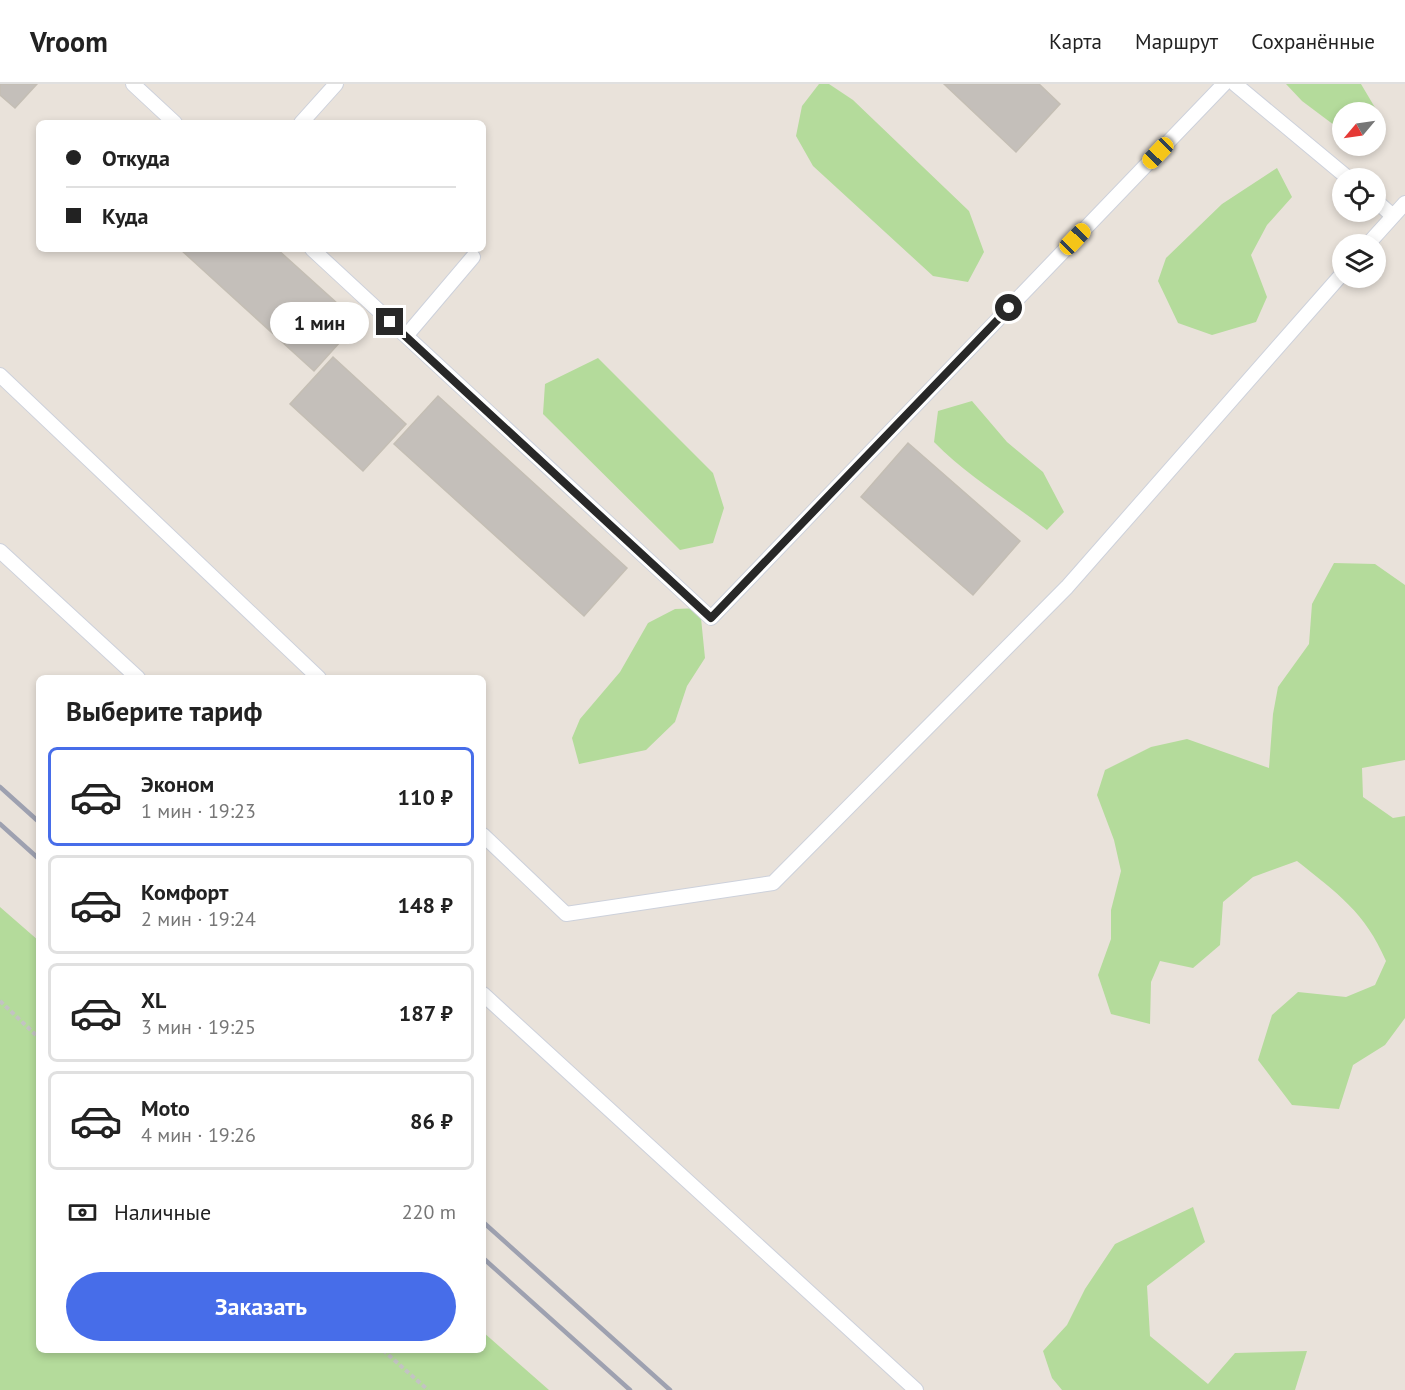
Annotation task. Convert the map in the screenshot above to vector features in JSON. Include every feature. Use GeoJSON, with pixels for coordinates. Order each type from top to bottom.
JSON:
{"type":"FeatureCollection","features":[{"type":"Feature","properties":{"kind":"lane"},"geometry":{"type":"LineString","coordinates":[[133,84],[172,120]]}},
{"type":"Feature","properties":{"kind":"lane"},"geometry":{"type":"LineString","coordinates":[[304,120],[336,84]]}},
{"type":"Feature","properties":{"kind":"lane"},"geometry":{"type":"LineString","coordinates":[[315,252],[711,618],[1224,84]]}},
{"type":"Feature","properties":{"kind":"lane"},"geometry":{"type":"LineString","coordinates":[[1235,84],[1336,168]]}},
{"type":"Feature","properties":{"kind":"lane"},"geometry":{"type":"LineString","coordinates":[[1377,234],[1405,203]]}},
{"type":"Feature","properties":{"kind":"lane"},"geometry":{"type":"LineString","coordinates":[[1386,209],[1394,216]]}},
{"type":"Feature","properties":{"kind":"lane"},"geometry":{"type":"LineString","coordinates":[[406,336],[473,257]]}},
{"type":"Feature","properties":{"kind":"lane"},"geometry":{"type":"LineString","coordinates":[[486,838],[566,914],[773,883],[1066,587],[1332,285]]}},
{"type":"Feature","properties":{"kind":"lane"},"geometry":{"type":"LineString","coordinates":[[0,375],[316,675]]}},
{"type":"Feature","properties":{"kind":"lane"},"geometry":{"type":"LineString","coordinates":[[0,551],[135,675]]}},
{"type":"Feature","properties":{"kind":"lane"},"geometry":{"type":"LineString","coordinates":[[486,997],[916,1390]]}},
{"type":"Feature","properties":{"kind":"path"},"geometry":{"type":"LineString","coordinates":[[0,1001],[36,1035]]}},
{"type":"Feature","properties":{"kind":"path"},"geometry":{"type":"LineString","coordinates":[[386,1353],[428,1390]]}},
{"type":"Feature","properties":{"kind":"green space"},"geometry":{"type":"Polygon","coordinates":[[[819,84],[829,84],[853,100],[969,211],[984,252],[968,282],[933,276],[813,166],[796,136],[802,106],[819,84]]]}},
{"type":"Feature","properties":{"kind":"green space"},"geometry":{"type":"Polygon","coordinates":[[[1286,84],[1361,84],[1372,102],[1332,102],[1332,124],[1302,101],[1286,84]]]}},
{"type":"Feature","properties":{"kind":"green space"},"geometry":{"type":"Polygon","coordinates":[[[1277,168],[1292,197],[1267,225],[1251,255],[1267,297],[1256,322],[1212,335],[1178,323],[1158,281],[1166,258],[1222,204],[1277,168]]]}},
{"type":"Feature","properties":{"kind":"green space"},"geometry":{"type":"Polygon","coordinates":[[[598,358],[713,473],[724,508],[713,543],[680,550],[543,414],[545,384],[598,358]]]}},
{"type":"Feature","properties":{"kind":"green space"},"geometry":{"type":"Polygon","coordinates":[[[972,401],[1007,442],[1043,472],[1064,512],[1047,530],[975,477],[934,442],[938,411],[972,401]]]}},
{"type":"Feature","properties":{"kind":"green space"},"geometry":{"type":"Polygon","coordinates":[[[1334,563],[1375,564],[1405,585],[1405,760],[1362,768],[1363,797],[1393,818],[1405,816],[1405,1018],[1385,1045],[1353,1065],[1339,1109],[1292,1105],[1258,1060],[1272,1015],[1298,992],[1346,997],[1375,985],[1386,961],[1369,929],[1359,916],[1337,894],[1297,861],[1253,877],[1223,902],[1220,945],[1193,968],[1160,961],[1151,982],[1150,1024],[1111,1014],[1098,975],[1111,939],[1111,910],[1121,871],[1114,840],[1097,795],[1105,770],[1151,747],[1187,739],[1269,768],[1273,714],[1278,687],[1309,644],[1312,604],[1334,563]]]}},
{"type":"Feature","properties":{"kind":"green space"},"geometry":{"type":"Polygon","coordinates":[[[700,608],[705,658],[687,686],[675,722],[646,750],[579,764],[572,738],[580,719],[620,672],[648,623],[675,609],[700,608]]]}},
{"type":"Feature","properties":{"kind":"green space"},"geometry":{"type":"Polygon","coordinates":[[[0,907],[36,938],[36,1353],[486,1353],[486,1335],[549,1390],[0,1390],[0,907]]]}},
{"type":"Feature","properties":{"kind":"green space"},"geometry":{"type":"Polygon","coordinates":[[[1193,1207],[1205,1242],[1147,1286],[1150,1336],[1208,1384],[1235,1353],[1307,1351],[1295,1390],[1062,1390],[1052,1378],[1043,1351],[1067,1325],[1085,1289],[1115,1244],[1193,1207]]]}},
{"type":"Feature","properties":{"kind":"building"},"geometry":{"type":"Polygon","coordinates":[[[0,84],[37,84],[15,108],[0,95],[0,84]]]}},
{"type":"Feature","properties":{"kind":"building"},"geometry":{"type":"Polygon","coordinates":[[[944,84],[1039,84],[1060,104],[1016,152],[944,84]]]}},
{"type":"Feature","properties":{"kind":"building"},"geometry":{"type":"Polygon","coordinates":[[[183,252],[280,252],[358,322],[314,371],[183,252]]]}},
{"type":"Feature","properties":{"kind":"building"},"geometry":{"type":"Polygon","coordinates":[[[333,357],[406,424],[363,471],[290,404],[333,357]]]}},
{"type":"Feature","properties":{"kind":"building"},"geometry":{"type":"Polygon","coordinates":[[[438,396],[627,568],[584,616],[394,444],[438,396]]]}},
{"type":"Feature","properties":{"kind":"building"},"geometry":{"type":"Polygon","coordinates":[[[908,443],[1020,541],[973,595],[861,497],[908,443]]]}},
{"type":"Feature","properties":{"kind":"railway"},"geometry":{"type":"LineString","coordinates":[[0,787],[36,819]]}},
{"type":"Feature","properties":{"kind":"railway"},"geometry":{"type":"LineString","coordinates":[[0,824],[36,856]]}},
{"type":"Feature","properties":{"kind":"railway"},"geometry":{"type":"LineString","coordinates":[[486,1225],[670,1390]]}},
{"type":"Feature","properties":{"kind":"railway"},"geometry":{"type":"LineString","coordinates":[[486,1261],[630,1390]]}},
{"type":"Feature","properties":{"kind":"route"},"geometry":{"type":"LineString","coordinates":[[390,322],[711,618],[1009,308]]}}]}
